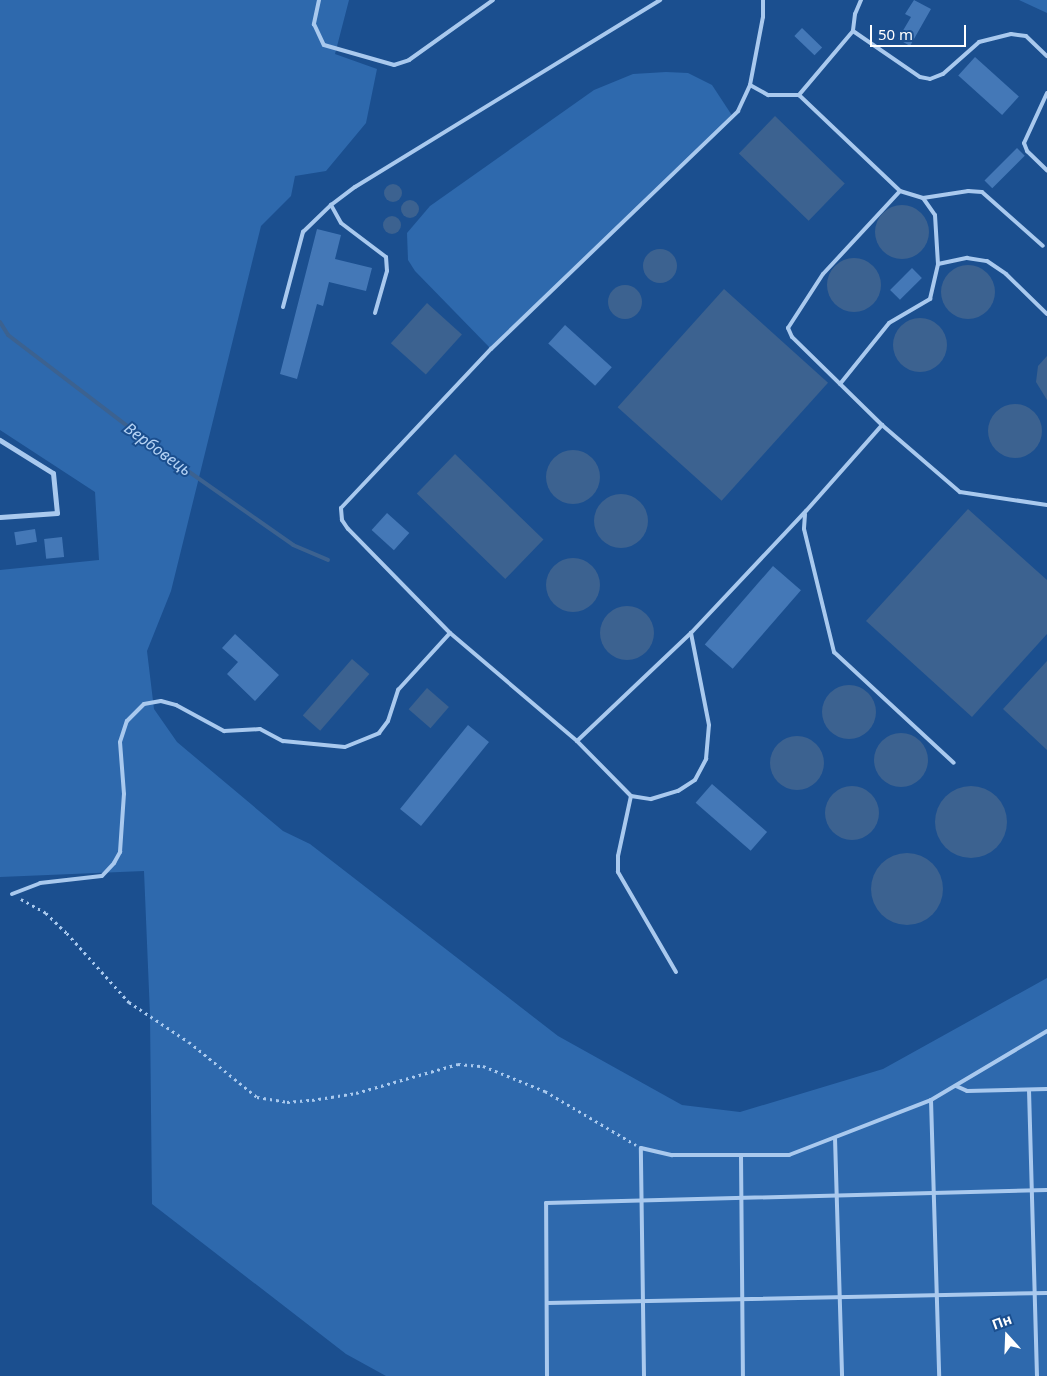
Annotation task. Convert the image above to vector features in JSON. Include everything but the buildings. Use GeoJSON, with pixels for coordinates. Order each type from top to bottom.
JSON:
{"type":"FeatureCollection","features":[{"type":"Feature","properties":{"kind":"street"},"geometry":{"type":"LineString","coordinates":[[0,440],[54,473],[57,513],[0,517]]}},
{"type":"Feature","properties":{"kind":"lane"},"geometry":{"type":"LineString","coordinates":[[319,0],[314,24],[324,45],[394,65],[409,60],[493,0]]}},
{"type":"Feature","properties":{"kind":"lane"},"geometry":{"type":"LineString","coordinates":[[283,307],[303,232],[331,205],[355,187],[660,0]]}},
{"type":"Feature","properties":{"kind":"lane"},"geometry":{"type":"LineString","coordinates":[[691,633],[709,725],[706,759],[695,780],[678,791],[651,799],[631,796],[577,741],[450,633],[348,529],[341,514],[343,504],[491,348],[738,111],[750,85],[764,11],[763,0]]}},
{"type":"Feature","properties":{"kind":"lane"},"geometry":{"type":"LineString","coordinates":[[798,95],[853,31],[855,14],[861,0]]}},
{"type":"Feature","properties":{"kind":"lane"},"geometry":{"type":"LineString","coordinates":[[853,31],[920,77],[930,79],[943,74],[979,42],[1011,34],[1026,36],[1047,56]]}},
{"type":"Feature","properties":{"kind":"lane"},"geometry":{"type":"LineString","coordinates":[[750,85],[768,95],[798,95],[900,191],[923,198],[968,191],[982,192],[1043,246]]}},
{"type":"Feature","properties":{"kind":"lane"},"geometry":{"type":"LineString","coordinates":[[1047,93],[1024,143],[1027,151],[1047,170]]}},
{"type":"Feature","properties":{"kind":"lane"},"geometry":{"type":"LineString","coordinates":[[900,191],[823,274],[788,324],[792,337],[882,425],[960,492],[1047,505]]}},
{"type":"Feature","properties":{"kind":"lane"},"geometry":{"type":"LineString","coordinates":[[840,384],[889,323],[928,301],[938,264],[935,216],[923,198]]}},
{"type":"Feature","properties":{"kind":"lane"},"geometry":{"type":"LineString","coordinates":[[331,205],[341,223],[386,257],[387,271],[375,313]]}},
{"type":"Feature","properties":{"kind":"lane"},"geometry":{"type":"LineString","coordinates":[[938,264],[967,258],[987,261],[1006,274],[1047,314]]}},
{"type":"Feature","properties":{"kind":"lane"},"geometry":{"type":"LineString","coordinates":[[577,741],[691,633],[806,512],[882,425]]}},
{"type":"Feature","properties":{"kind":"lane"},"geometry":{"type":"LineString","coordinates":[[806,512],[804,529],[834,652],[954,763]]}},
{"type":"Feature","properties":{"kind":"lane"},"geometry":{"type":"LineString","coordinates":[[12,894],[40,883],[102,876],[114,863],[120,852],[124,794],[120,742],[127,721],[144,704],[162,701],[176,705],[224,731],[260,729],[283,741],[344,747],[379,733],[388,720],[398,690],[450,633]]}},
{"type":"Feature","properties":{"kind":"lane"},"geometry":{"type":"LineString","coordinates":[[631,796],[618,856],[618,872],[676,972]]}},
{"type":"Feature","properties":{"kind":"lane"},"geometry":{"type":"LineString","coordinates":[[644,1376],[644,1201],[641,1148],[672,1155],[789,1155],[931,1100],[1047,1031]]}},
{"type":"Feature","properties":{"kind":"lane"},"geometry":{"type":"LineString","coordinates":[[956,1086],[968,1091],[1047,1089]]}},
{"type":"Feature","properties":{"kind":"lane"},"geometry":{"type":"LineString","coordinates":[[1029,1090],[1037,1376]]}},
{"type":"Feature","properties":{"kind":"lane"},"geometry":{"type":"LineString","coordinates":[[931,1100],[939,1376]]}},
{"type":"Feature","properties":{"kind":"lane"},"geometry":{"type":"LineString","coordinates":[[835,1138],[842,1376]]}},
{"type":"Feature","properties":{"kind":"lane"},"geometry":{"type":"LineString","coordinates":[[741,1156],[743,1376]]}},
{"type":"Feature","properties":{"kind":"lane"},"geometry":{"type":"LineString","coordinates":[[547,1376],[546,1202],[1047,1190]]}},
{"type":"Feature","properties":{"kind":"lane"},"geometry":{"type":"LineString","coordinates":[[547,1303],[644,1303],[1047,1293]]}},
{"type":"Feature","properties":{"kind":"path"},"geometry":{"type":"LineString","coordinates":[[12,894],[46,913],[67,933],[129,1002],[189,1042],[257,1097],[287,1102],[312,1100],[356,1093],[458,1064],[483,1066],[545,1090],[641,1148]]}},
{"type":"Feature","properties":{"kind":"shaded area"},"geometry":{"type":"Polygon","coordinates":[[[0,0],[349,0],[335,54],[377,69],[366,123],[326,171],[295,176],[291,196],[261,226],[171,591],[147,651],[154,709],[177,742],[283,831],[310,844],[558,1036],[682,1105],[740,1112],[883,1069],[1047,978],[1047,1376],[386,1376],[346,1354],[152,1204],[150,1015],[144,871],[0,877],[0,570],[99,560],[95,492],[0,430],[0,0]]]}},
{"type":"Feature","properties":{"kind":"shaded area"},"geometry":{"type":"Polygon","coordinates":[[[1019,0],[1047,0],[1047,13],[1019,0]]]}},
{"type":"Feature","properties":{"kind":"shaded area"},"geometry":{"type":"Polygon","coordinates":[[[688,73],[712,85],[733,117],[491,349],[415,271],[408,260],[407,233],[430,206],[594,90],[633,74],[688,73]]]}},
{"type":"Feature","properties":{"kind":"shaded area"},"geometry":{"type":"Polygon","coordinates":[[[775,116],[845,183],[809,221],[739,153],[775,116]]]}},
{"type":"Feature","properties":{"kind":"shaded area"},"geometry":{"type":"Polygon","coordinates":[[[393,184],[399,187],[402,193],[399,199],[393,202],[387,199],[384,193],[387,187],[393,184]]]}},
{"type":"Feature","properties":{"kind":"shaded area"},"geometry":{"type":"Polygon","coordinates":[[[410,200],[416,203],[419,209],[416,215],[410,218],[404,215],[401,209],[404,203],[410,200]]]}},
{"type":"Feature","properties":{"kind":"shaded area"},"geometry":{"type":"Polygon","coordinates":[[[902,205],[912,207],[921,213],[927,222],[929,232],[927,242],[921,251],[912,257],[902,259],[892,257],[883,251],[877,242],[875,232],[877,222],[883,213],[892,207],[902,205]]]}},
{"type":"Feature","properties":{"kind":"shaded area"},"geometry":{"type":"Polygon","coordinates":[[[392,216],[398,219],[401,225],[398,231],[392,234],[386,231],[383,225],[386,219],[392,216]]]}},
{"type":"Feature","properties":{"kind":"shaded area"},"geometry":{"type":"Polygon","coordinates":[[[660,249],[667,250],[672,254],[676,259],[676,273],[672,278],[667,282],[660,283],[653,282],[648,278],[644,273],[643,266],[644,259],[648,254],[653,250],[660,249]]]}},
{"type":"Feature","properties":{"kind":"shaded area"},"geometry":{"type":"Polygon","coordinates":[[[854,258],[864,260],[873,266],[879,275],[881,285],[879,295],[873,304],[864,310],[854,312],[844,310],[835,304],[829,295],[827,285],[829,275],[835,266],[844,260],[854,258]]]}},
{"type":"Feature","properties":{"kind":"shaded area"},"geometry":{"type":"Polygon","coordinates":[[[968,265],[978,267],[987,273],[993,282],[995,292],[993,302],[987,311],[978,317],[968,319],[958,317],[949,311],[943,302],[941,292],[943,282],[949,273],[958,267],[968,265]]]}},
{"type":"Feature","properties":{"kind":"shaded area"},"geometry":{"type":"Polygon","coordinates":[[[625,285],[632,286],[637,290],[641,295],[641,309],[637,314],[632,318],[625,319],[618,318],[613,314],[609,309],[608,302],[609,295],[613,290],[618,286],[625,285]]]}},
{"type":"Feature","properties":{"kind":"shaded area"},"geometry":{"type":"Polygon","coordinates":[[[724,289],[828,383],[722,501],[618,407],[724,289]]]}},
{"type":"Feature","properties":{"kind":"shaded area"},"geometry":{"type":"Polygon","coordinates":[[[427,303],[462,334],[426,375],[391,343],[427,303]]]}},
{"type":"Feature","properties":{"kind":"shaded area"},"geometry":{"type":"Polygon","coordinates":[[[920,318],[930,320],[939,326],[945,335],[947,345],[945,355],[939,364],[930,370],[920,372],[910,370],[901,364],[895,355],[893,345],[895,335],[901,326],[910,320],[920,318]]]}},
{"type":"Feature","properties":{"kind":"shaded area"},"geometry":{"type":"Polygon","coordinates":[[[1047,356],[1047,400],[1036,382],[1038,366],[1047,356]]]}},
{"type":"Feature","properties":{"kind":"shaded area"},"geometry":{"type":"Polygon","coordinates":[[[1015,404],[1025,406],[1034,412],[1040,421],[1042,431],[1040,441],[1034,450],[1025,456],[1015,458],[1005,456],[996,450],[990,441],[988,431],[990,421],[996,412],[1005,406],[1015,404]]]}},
{"type":"Feature","properties":{"kind":"shaded area"},"geometry":{"type":"Polygon","coordinates":[[[573,450],[583,452],[592,458],[598,467],[600,477],[598,487],[592,496],[583,502],[573,504],[563,502],[554,496],[548,487],[546,477],[548,467],[554,458],[563,452],[573,450]]]}},
{"type":"Feature","properties":{"kind":"shaded area"},"geometry":{"type":"Polygon","coordinates":[[[455,454],[543,539],[505,579],[417,494],[455,454]]]}},
{"type":"Feature","properties":{"kind":"shaded area"},"geometry":{"type":"Polygon","coordinates":[[[621,494],[631,496],[640,502],[646,511],[648,521],[646,531],[640,540],[631,546],[621,548],[611,546],[602,540],[596,531],[594,521],[596,511],[602,502],[611,496],[621,494]]]}},
{"type":"Feature","properties":{"kind":"shaded area"},"geometry":{"type":"Polygon","coordinates":[[[968,509],[1047,580],[1047,634],[972,717],[866,621],[968,509]]]}},
{"type":"Feature","properties":{"kind":"shaded area"},"geometry":{"type":"Polygon","coordinates":[[[573,558],[583,560],[592,566],[598,575],[600,585],[598,595],[592,604],[583,610],[573,612],[563,610],[554,604],[548,595],[546,585],[548,575],[554,566],[563,560],[573,558]]]}},
{"type":"Feature","properties":{"kind":"shaded area"},"geometry":{"type":"Polygon","coordinates":[[[627,606],[637,608],[646,614],[652,623],[654,633],[652,643],[646,652],[637,658],[627,660],[617,658],[608,652],[602,643],[600,633],[602,623],[608,614],[617,608],[627,606]]]}},
{"type":"Feature","properties":{"kind":"shaded area"},"geometry":{"type":"Polygon","coordinates":[[[352,659],[369,674],[320,731],[303,716],[352,659]]]}},
{"type":"Feature","properties":{"kind":"shaded area"},"geometry":{"type":"Polygon","coordinates":[[[1047,661],[1047,750],[1003,709],[1047,661]]]}},
{"type":"Feature","properties":{"kind":"shaded area"},"geometry":{"type":"Polygon","coordinates":[[[844,685],[854,685],[864,689],[872,697],[876,712],[872,727],[864,735],[854,739],[844,739],[834,735],[826,727],[822,717],[822,707],[826,697],[834,689],[844,685]]]}},
{"type":"Feature","properties":{"kind":"shaded area"},"geometry":{"type":"Polygon","coordinates":[[[427,688],[449,707],[431,728],[409,709],[427,688]]]}},
{"type":"Feature","properties":{"kind":"shaded area"},"geometry":{"type":"Polygon","coordinates":[[[896,733],[906,733],[916,737],[924,745],[928,760],[924,775],[916,783],[906,787],[896,787],[886,783],[878,775],[874,765],[874,755],[878,745],[886,737],[896,733]]]}},
{"type":"Feature","properties":{"kind":"shaded area"},"geometry":{"type":"Polygon","coordinates":[[[797,736],[807,738],[816,744],[822,753],[824,763],[822,773],[816,782],[807,788],[797,790],[787,788],[778,782],[772,773],[770,763],[772,753],[778,744],[787,738],[797,736]]]}},
{"type":"Feature","properties":{"kind":"shaded area"},"geometry":{"type":"Polygon","coordinates":[[[852,786],[862,788],[871,794],[877,803],[879,813],[877,823],[871,832],[862,838],[852,840],[842,838],[833,832],[827,823],[825,813],[827,803],[833,794],[842,788],[852,786]]]}},
{"type":"Feature","properties":{"kind":"shaded area"},"geometry":{"type":"Polygon","coordinates":[[[978,786],[997,796],[1005,808],[1007,822],[1005,836],[997,848],[985,856],[964,858],[945,848],[937,836],[935,815],[945,796],[957,788],[978,786]]]}},
{"type":"Feature","properties":{"kind":"shaded area"},"geometry":{"type":"Polygon","coordinates":[[[914,853],[933,863],[941,875],[943,889],[941,903],[933,915],[921,923],[900,925],[881,915],[873,903],[871,882],[881,863],[893,855],[914,853]]]}},
{"type":"Feature","properties":{"kind":"waterway","name":"Вербовець"},"geometry":{"type":"LineString","coordinates":[[0,322],[8,335],[168,457],[293,545],[328,560]]}}]}
